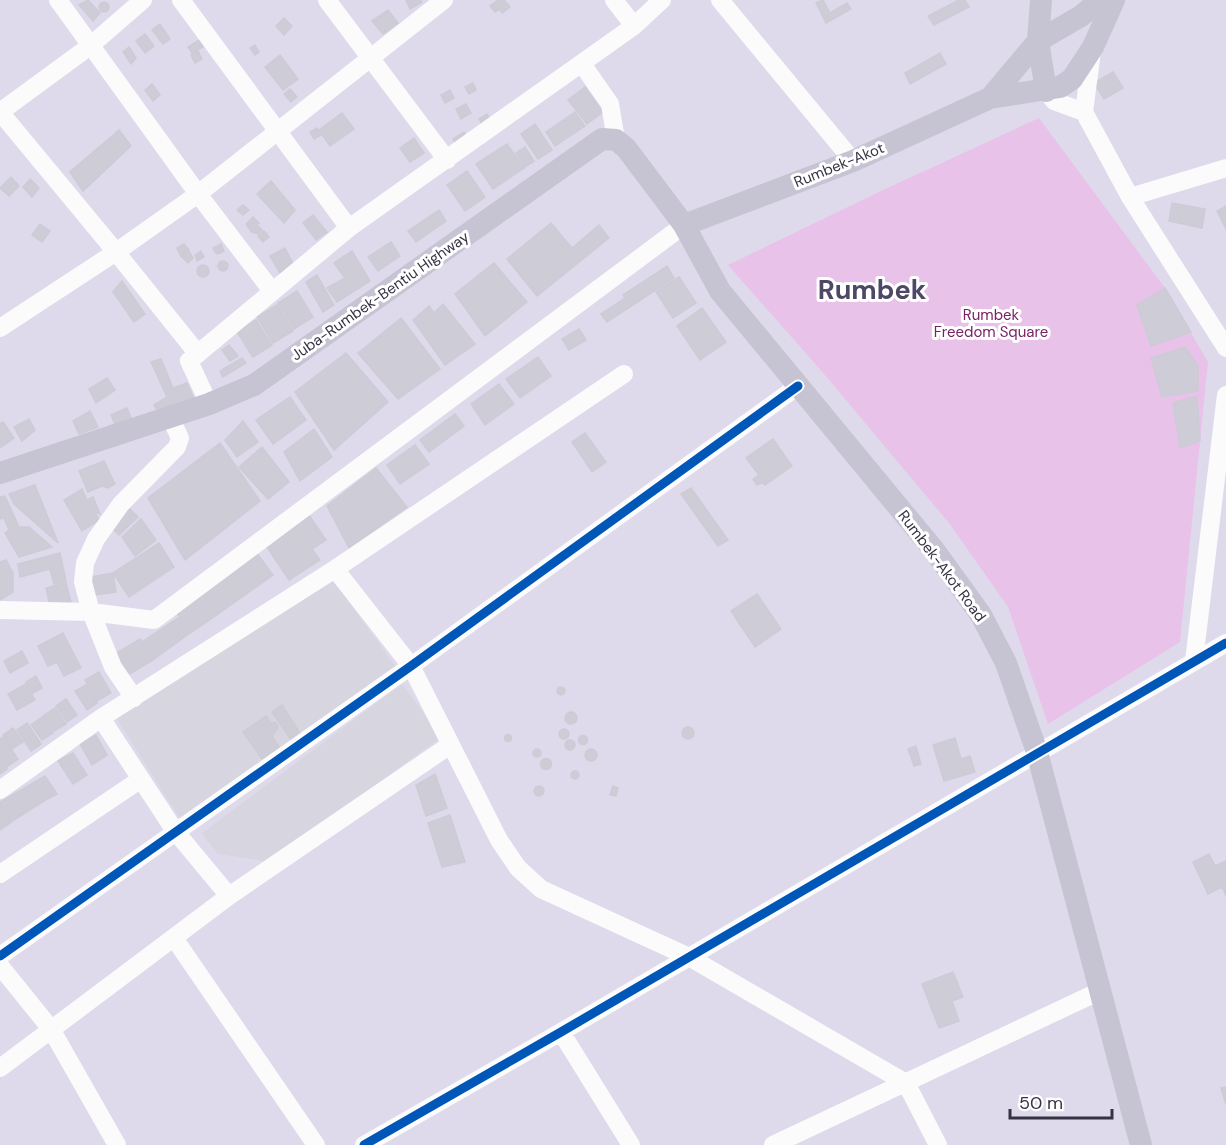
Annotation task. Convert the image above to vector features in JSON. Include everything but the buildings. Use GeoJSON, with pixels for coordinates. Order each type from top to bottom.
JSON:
{"type":"FeatureCollection","features":[{"type":"Feature","properties":{"kind":"main road"},"geometry":{"type":"LineString","coordinates":[[1041,0],[1038,41],[1046,91]]}},
{"type":"Feature","properties":{"kind":"main road","name":"Rumbek-Akot"},"geometry":{"type":"LineString","coordinates":[[990,98],[1038,41],[1077,8],[1100,0]]}},
{"type":"Feature","properties":{"kind":"main road","name":"Rumbek-Akot"},"geometry":{"type":"LineString","coordinates":[[684,225],[853,161],[990,98],[1060,87],[1072,79],[1092,46],[1114,0]]}},
{"type":"Feature","properties":{"kind":"main road"},"geometry":{"type":"LineString","coordinates":[[1077,8],[1092,46]]}},
{"type":"Feature","properties":{"kind":"main road","name":"Juba-Rumbek-Bentiu Highway"},"geometry":{"type":"LineString","coordinates":[[1,470],[209,405],[254,385],[602,139],[616,140]]}},
{"type":"Feature","properties":{"kind":"main road"},"geometry":{"type":"LineString","coordinates":[[616,140],[626,148],[684,225]]}},
{"type":"Feature","properties":{"kind":"main road","name":"Rumbek-Akot Road"},"geometry":{"type":"LineString","coordinates":[[684,225],[720,291],[934,550],[981,615],[1006,663],[1037,752],[1141,1145]]}},
{"type":"Feature","properties":{"kind":"street"},"geometry":{"type":"LineString","coordinates":[[58,0],[198,194],[272,291]]}},
{"type":"Feature","properties":{"kind":"street"},"geometry":{"type":"LineString","coordinates":[[143,0],[90,46],[0,112],[198,354]]}},
{"type":"Feature","properties":{"kind":"street"},"geometry":{"type":"LineString","coordinates":[[181,0],[349,228]]}},
{"type":"Feature","properties":{"kind":"street"},"geometry":{"type":"LineString","coordinates":[[327,0],[447,160]]}},
{"type":"Feature","properties":{"kind":"street"},"geometry":{"type":"LineString","coordinates":[[0,328],[116,252],[198,194],[444,0]]}},
{"type":"Feature","properties":{"kind":"street"},"geometry":{"type":"LineString","coordinates":[[614,0],[634,26]]}},
{"type":"Feature","properties":{"kind":"street"},"geometry":{"type":"LineString","coordinates":[[209,405],[189,361],[349,228],[582,64],[634,26],[662,0]]}},
{"type":"Feature","properties":{"kind":"street"},"geometry":{"type":"LineString","coordinates":[[720,0],[853,161]]}},
{"type":"Feature","properties":{"kind":"street"},"geometry":{"type":"LineString","coordinates":[[1092,46],[1084,112],[1130,197],[1226,348]]}},
{"type":"Feature","properties":{"kind":"street"},"geometry":{"type":"LineString","coordinates":[[582,64],[610,104],[616,140]]}},
{"type":"Feature","properties":{"kind":"street"},"geometry":{"type":"LineString","coordinates":[[1046,91],[1054,101],[1084,112]]}},
{"type":"Feature","properties":{"kind":"street"},"geometry":{"type":"LineString","coordinates":[[1130,197],[1226,168]]}},
{"type":"Feature","properties":{"kind":"street"},"geometry":{"type":"LineString","coordinates":[[0,610],[91,612],[154,620],[684,225]]}},
{"type":"Feature","properties":{"kind":"street"},"geometry":{"type":"LineString","coordinates":[[0,790],[101,718],[336,569],[624,374]]}},
{"type":"Feature","properties":{"kind":"street"},"geometry":{"type":"LineString","coordinates":[[0,956],[411,666],[798,386]]}},
{"type":"Feature","properties":{"kind":"street"},"geometry":{"type":"LineString","coordinates":[[1194,661],[1226,395]]}},
{"type":"Feature","properties":{"kind":"street"},"geometry":{"type":"LineString","coordinates":[[134,698],[113,668],[91,612],[83,582],[85,563],[96,539],[121,504],[177,447],[180,438],[170,417]]}},
{"type":"Feature","properties":{"kind":"street"},"geometry":{"type":"LineString","coordinates":[[336,569],[411,666],[500,840],[518,868],[541,889],[689,957],[906,1083],[938,1145]]}},
{"type":"Feature","properties":{"kind":"street"},"geometry":{"type":"LineString","coordinates":[[364,1145],[1226,643]]}},
{"type":"Feature","properties":{"kind":"street"},"geometry":{"type":"LineString","coordinates":[[101,718],[175,831],[229,896]]}},
{"type":"Feature","properties":{"kind":"street"},"geometry":{"type":"LineString","coordinates":[[0,1068],[229,896],[450,745]]}},
{"type":"Feature","properties":{"kind":"street"},"geometry":{"type":"LineString","coordinates":[[0,874],[141,779]]}},
{"type":"Feature","properties":{"kind":"street"},"geometry":{"type":"LineString","coordinates":[[174,938],[316,1145]]}},
{"type":"Feature","properties":{"kind":"street"},"geometry":{"type":"LineString","coordinates":[[0,966],[51,1029],[117,1145]]}},
{"type":"Feature","properties":{"kind":"street"},"geometry":{"type":"LineString","coordinates":[[773,1145],[1100,991]]}},
{"type":"Feature","properties":{"kind":"street"},"geometry":{"type":"LineString","coordinates":[[561,1032],[631,1145]]}},
{"type":"Feature","properties":{"kind":"shaded area"},"geometry":{"type":"Polygon","coordinates":[[[0,0],[1226,0],[1226,1145],[0,1145],[0,0]]]}},
{"type":"Feature","properties":{"kind":"shaded area"},"geometry":{"type":"Polygon","coordinates":[[[334,581],[397,669],[184,825],[115,716],[334,581]]]}},
{"type":"Feature","properties":{"kind":"shaded area"},"geometry":{"type":"Polygon","coordinates":[[[402,684],[441,737],[271,862],[218,854],[202,833],[402,684]]]}},
{"type":"Feature","properties":{"kind":"green space","name":"Rumbek Freedom Square"},"geometry":{"type":"Polygon","coordinates":[[[1039,118],[1165,288],[1208,362],[1180,642],[1048,724],[1008,607],[949,523],[824,374],[728,265],[1039,118]]]}},
{"type":"Feature","properties":{"kind":"cycle path"},"geometry":{"type":"LineString","coordinates":[[0,956],[411,666],[798,386]]}},
{"type":"Feature","properties":{"kind":"cycle path"},"geometry":{"type":"LineString","coordinates":[[364,1145],[1226,643]]}},
{"type":"Feature","properties":{"kind":"district","name":"Rumbek"},"geometry":{"type":"Point","coordinates":[872,289]}}]}
